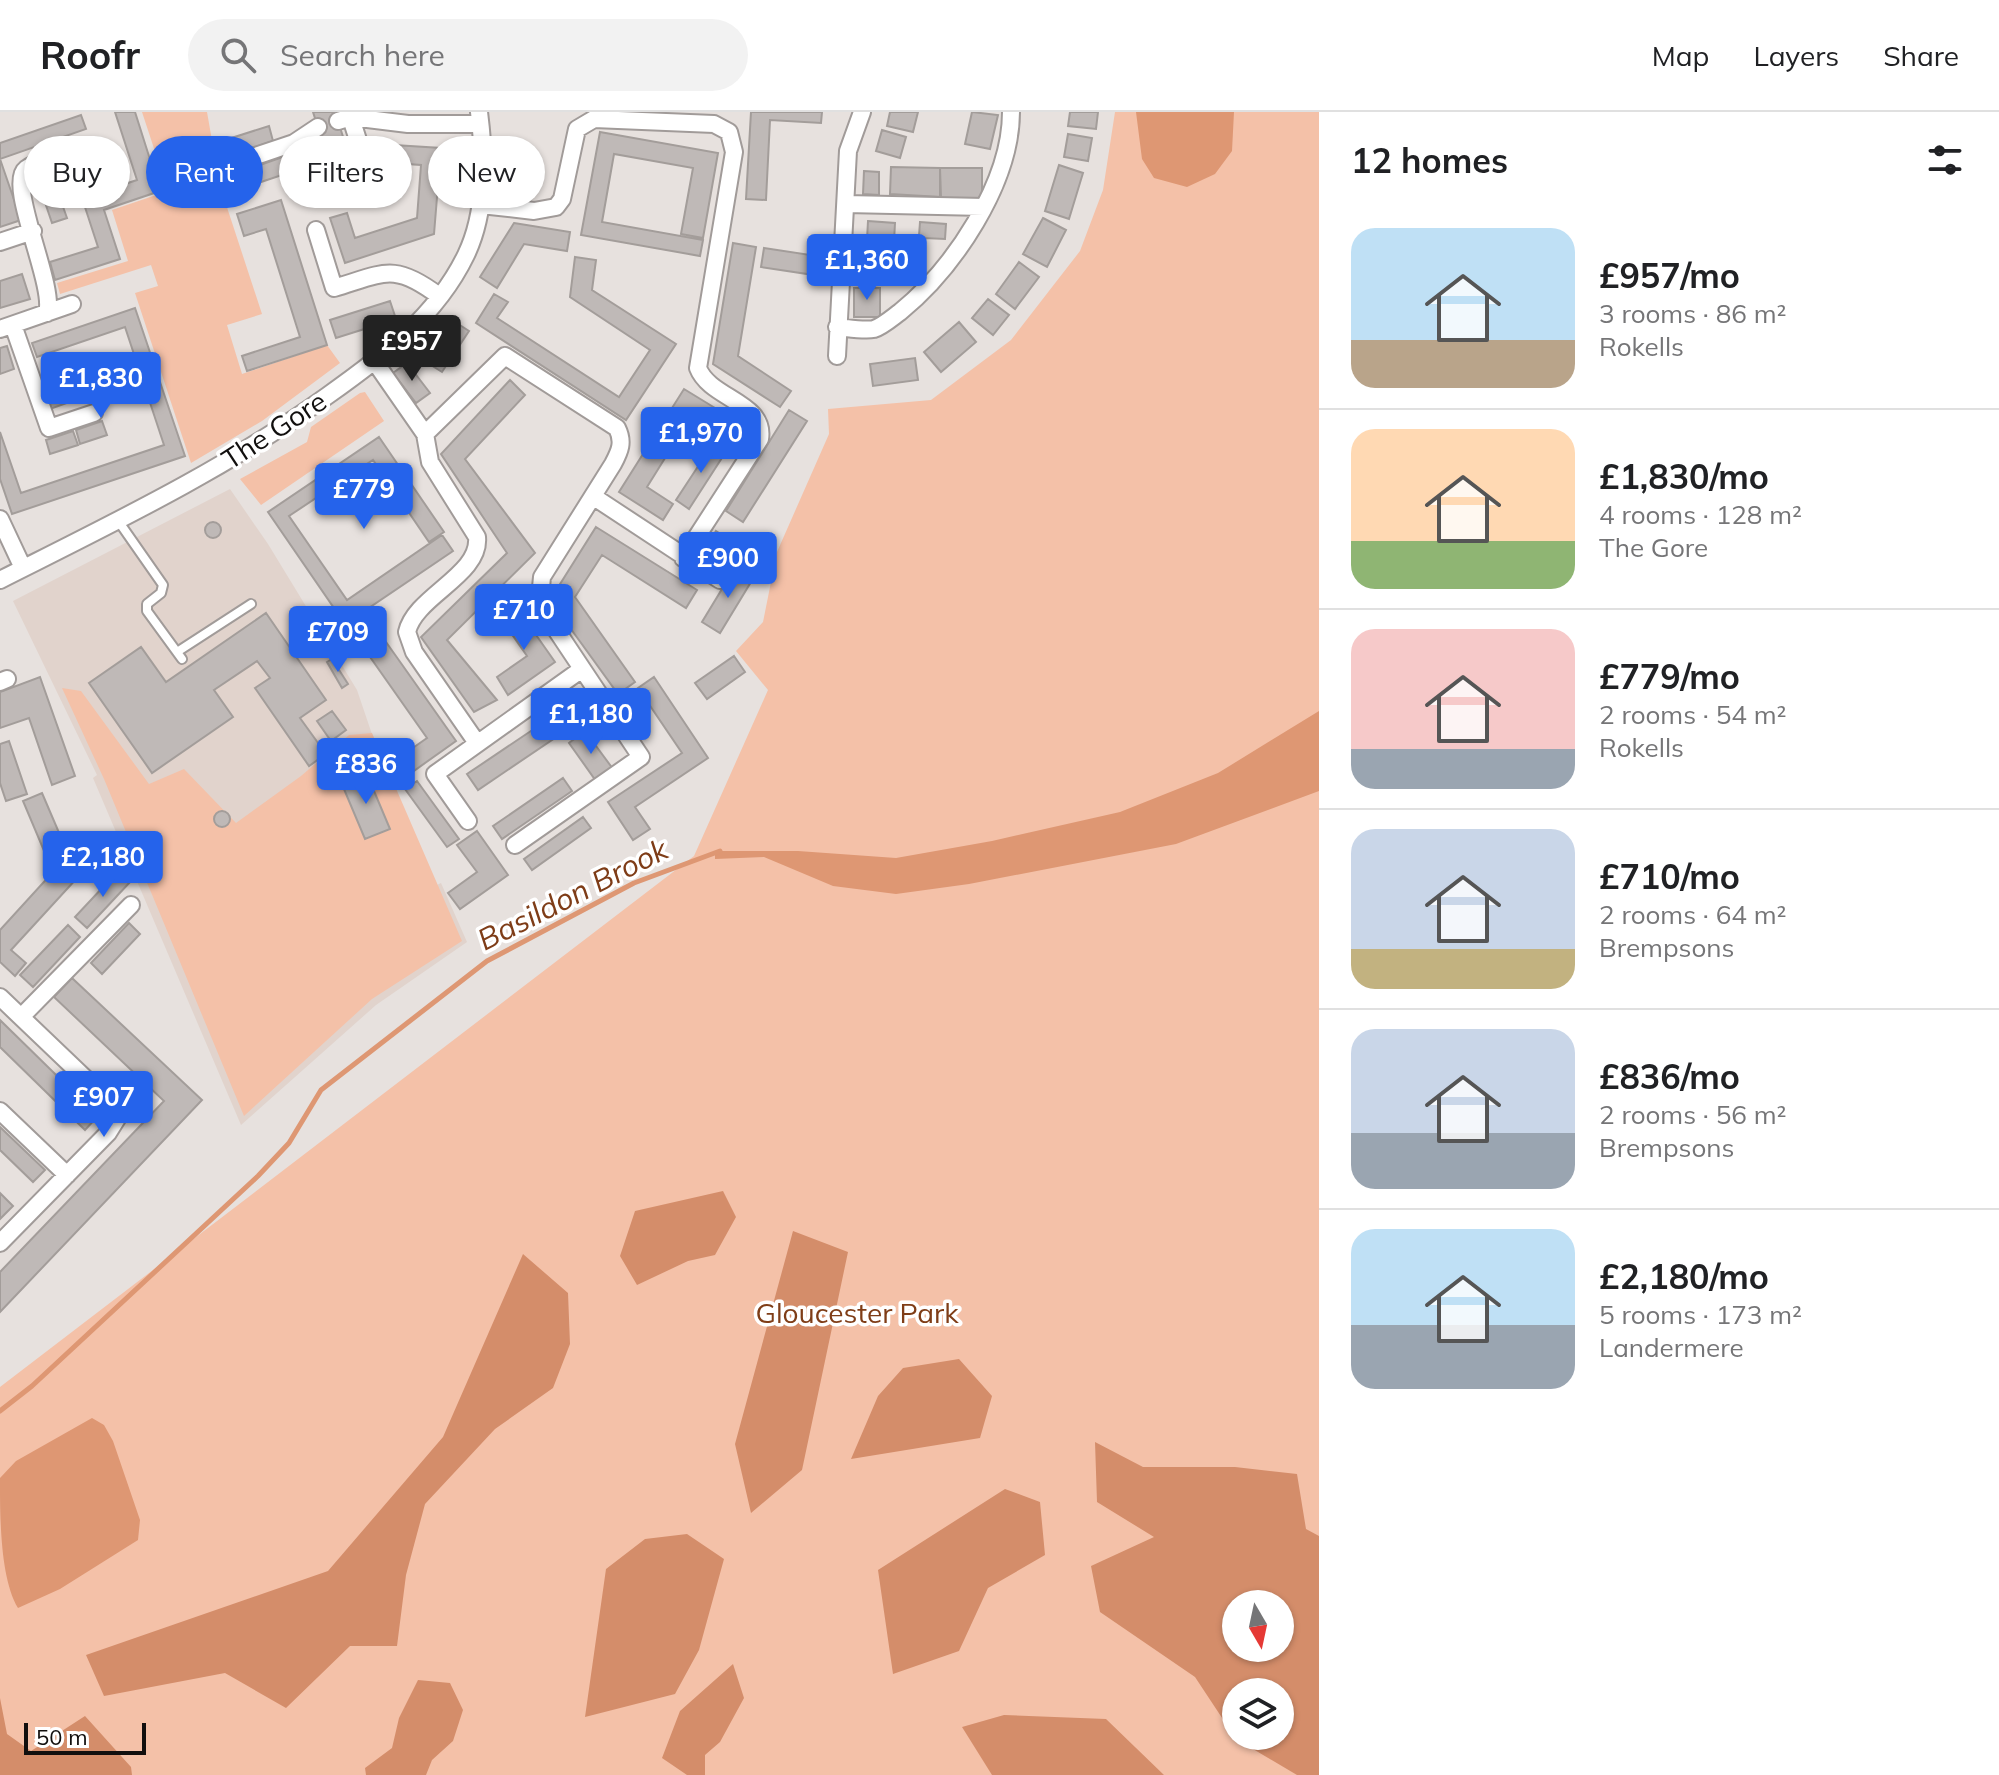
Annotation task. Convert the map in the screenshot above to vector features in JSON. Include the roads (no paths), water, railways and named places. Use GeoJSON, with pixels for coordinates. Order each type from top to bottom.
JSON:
{"type":"FeatureCollection","features":[{"type":"Feature","properties":{"kind":"street"},"geometry":{"type":"LineString","coordinates":[[837,356],[848,151],[862,112]]}},
{"type":"Feature","properties":{"kind":"street"},"geometry":{"type":"LineString","coordinates":[[837,327],[874,329],[916,299],[960,246],[984,207],[1011,136],[1011,112]]}},
{"type":"Feature","properties":{"kind":"street"},"geometry":{"type":"LineString","coordinates":[[353,136],[346,117],[408,124],[479,118]]}},
{"type":"Feature","properties":{"kind":"street"},"geometry":{"type":"LineString","coordinates":[[508,208],[534,211],[556,207],[562,199],[577,129],[594,119],[714,124],[729,132],[734,152],[698,368],[708,386],[755,415],[761,431],[760,439],[683,558]]}},
{"type":"Feature","properties":{"kind":"street"},"geometry":{"type":"LineString","coordinates":[[263,154],[294,143],[318,127]]}},
{"type":"Feature","properties":{"kind":"street"},"geometry":{"type":"LineString","coordinates":[[24,171],[20,188],[24,201]]}},
{"type":"Feature","properties":{"kind":"street"},"geometry":{"type":"LineString","coordinates":[[846,204],[984,207]]}},
{"type":"Feature","properties":{"kind":"street"},"geometry":{"type":"LineString","coordinates":[[26,208],[33,231],[33,247],[49,295],[47,313]]}},
{"type":"Feature","properties":{"kind":"street","name":"The Gore"},"geometry":{"type":"LineString","coordinates":[[0,580],[119,522],[247,451],[375,362],[400,342],[439,296],[467,253],[480,208]]}},
{"type":"Feature","properties":{"kind":"street"},"geometry":{"type":"LineString","coordinates":[[316,230],[334,288],[393,272],[414,277],[439,296]]}},
{"type":"Feature","properties":{"kind":"street"},"geometry":{"type":"LineString","coordinates":[[0,242],[33,231]]}},
{"type":"Feature","properties":{"kind":"street"},"geometry":{"type":"LineString","coordinates":[[72,304],[6,327],[49,428],[94,413]]}},
{"type":"Feature","properties":{"kind":"street"},"geometry":{"type":"LineString","coordinates":[[425,434],[505,356],[617,428],[621,436],[621,450],[542,577],[540,586],[543,610],[641,757],[515,845]]}},
{"type":"Feature","properties":{"kind":"street"},"geometry":{"type":"LineString","coordinates":[[375,362],[425,434],[430,462],[471,524],[478,544],[473,557],[414,617],[407,632],[414,652],[477,743]]}},
{"type":"Feature","properties":{"kind":"street"},"geometry":{"type":"LineString","coordinates":[[594,497],[720,580]]}},
{"type":"Feature","properties":{"kind":"street"},"geometry":{"type":"LineString","coordinates":[[0,519],[23,568]]}},
{"type":"Feature","properties":{"kind":"street"},"geometry":{"type":"LineString","coordinates":[[468,821],[435,774],[582,669]]}},
{"type":"Feature","properties":{"kind":"street"},"geometry":{"type":"LineString","coordinates":[[21,1017],[131,905]]}},
{"type":"Feature","properties":{"kind":"street"},"geometry":{"type":"LineString","coordinates":[[0,997],[116,1110],[115,1124],[0,1243]]}},
{"type":"Feature","properties":{"kind":"street"},"geometry":{"type":"LineString","coordinates":[[0,1111],[67,1175]]}},
{"type":"Feature","properties":{"kind":"lane"},"geometry":{"type":"LineString","coordinates":[[119,522],[163,585],[161,593],[147,604],[147,611],[180,656],[251,604]]}},
{"type":"Feature","properties":{"kind":"waterway","name":"Basildon Brook"},"geometry":{"type":"LineString","coordinates":[[0,1411],[32,1386],[258,1176],[289,1143],[321,1090],[487,961],[634,883],[720,851]]}},
{"type":"Feature","properties":{"kind":"park label","name":"Gloucester Park"},"geometry":{"type":"Point","coordinates":[857,1313]}}]}
